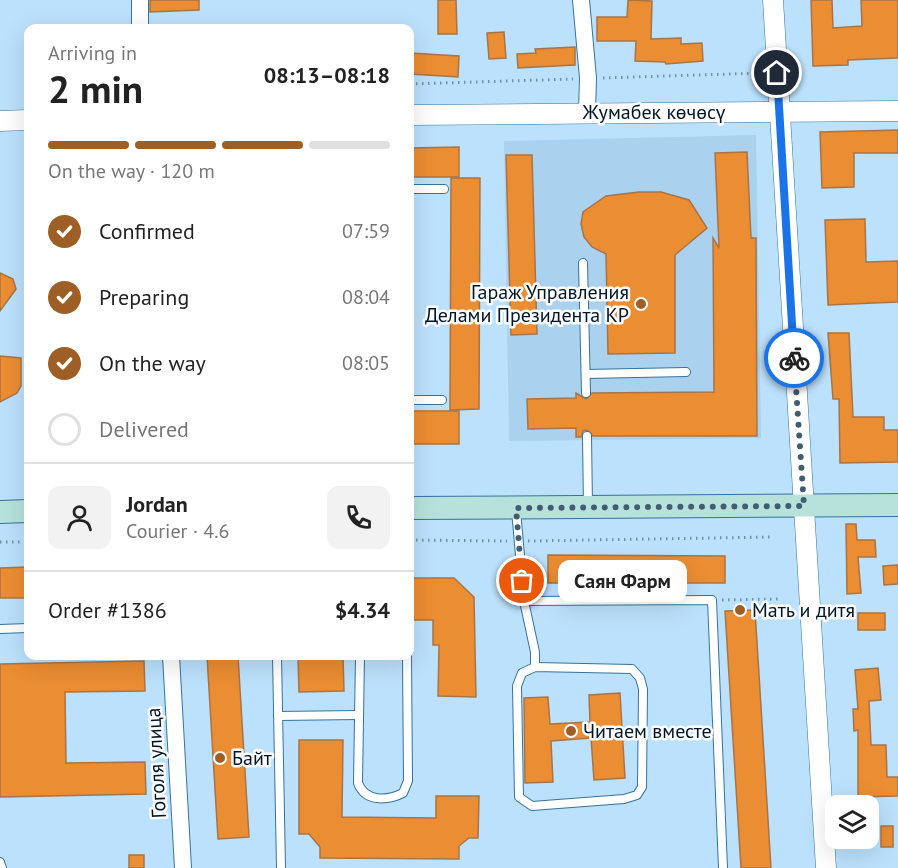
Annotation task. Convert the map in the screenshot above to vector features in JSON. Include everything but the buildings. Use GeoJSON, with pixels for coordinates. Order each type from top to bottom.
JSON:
{"type":"FeatureCollection","features":[{"type":"Feature","properties":{"kind":"main road"},"geometry":{"type":"LineString","coordinates":[[414,508],[898,505]]}},
{"type":"Feature","properties":{"kind":"main road"},"geometry":{"type":"LineString","coordinates":[[0,512],[24,512]]}},
{"type":"Feature","properties":{"kind":"street"},"geometry":{"type":"LineString","coordinates":[[140,0],[140,24]]}},
{"type":"Feature","properties":{"kind":"street"},"geometry":{"type":"LineString","coordinates":[[581,0],[588,78],[587,112]]}},
{"type":"Feature","properties":{"kind":"street"},"geometry":{"type":"LineString","coordinates":[[773,0],[826,868]]}},
{"type":"Feature","properties":{"kind":"street","name":"Жумабек көчөсү"},"geometry":{"type":"LineString","coordinates":[[414,115],[898,111]]}},
{"type":"Feature","properties":{"kind":"street"},"geometry":{"type":"LineString","coordinates":[[0,121],[24,120]]}},
{"type":"Feature","properties":{"kind":"street","name":"Гоголя улица"},"geometry":{"type":"LineString","coordinates":[[171,660],[183,868]]}},
{"type":"Feature","properties":{"kind":"lane"},"geometry":{"type":"LineString","coordinates":[[414,189],[444,189]]}},
{"type":"Feature","properties":{"kind":"lane"},"geometry":{"type":"LineString","coordinates":[[583,263],[586,393]]}},
{"type":"Feature","properties":{"kind":"lane"},"geometry":{"type":"LineString","coordinates":[[586,374],[686,372]]}},
{"type":"Feature","properties":{"kind":"lane"},"geometry":{"type":"LineString","coordinates":[[414,400],[442,400]]}},
{"type":"Feature","properties":{"kind":"lane"},"geometry":{"type":"LineString","coordinates":[[587,436],[588,507]]}},
{"type":"Feature","properties":{"kind":"lane"},"geometry":{"type":"LineString","coordinates":[[516,508],[524,601],[536,652],[535,667]]}},
{"type":"Feature","properties":{"kind":"lane"},"geometry":{"type":"LineString","coordinates":[[524,601],[712,600],[723,868]]}},
{"type":"Feature","properties":{"kind":"lane"},"geometry":{"type":"LineString","coordinates":[[0,629],[24,628]]}},
{"type":"Feature","properties":{"kind":"lane"},"geometry":{"type":"LineString","coordinates":[[277,660],[281,868]]}},
{"type":"Feature","properties":{"kind":"lane"},"geometry":{"type":"LineString","coordinates":[[360,660],[358,783],[362,793],[369,797],[394,797],[403,793],[408,781],[408,660]]}},
{"type":"Feature","properties":{"kind":"lane"},"geometry":{"type":"LineString","coordinates":[[535,667],[632,669],[640,678],[643,689],[642,787],[637,795],[624,799],[532,806],[519,797],[517,686],[522,673],[535,667]]}},
{"type":"Feature","properties":{"kind":"lane"},"geometry":{"type":"LineString","coordinates":[[278,716],[358,715]]}},
{"type":"Feature","properties":{"kind":"lane"},"geometry":{"type":"LineString","coordinates":[[0,862],[2,868]]}},
{"type":"Feature","properties":{"kind":"path"},"geometry":{"type":"LineString","coordinates":[[595,78],[765,73]]}},
{"type":"Feature","properties":{"kind":"path"},"geometry":{"type":"LineString","coordinates":[[414,84],[575,78]]}},
{"type":"Feature","properties":{"kind":"path"},"geometry":{"type":"LineString","coordinates":[[414,540],[518,541],[773,537]]}},
{"type":"Feature","properties":{"kind":"path"},"geometry":{"type":"LineString","coordinates":[[0,542],[24,542]]}},
{"type":"Feature","properties":{"kind":"path"},"geometry":{"type":"LineString","coordinates":[[712,600],[778,599]]}},
{"type":"Feature","properties":{"kind":"shaded area"},"geometry":{"type":"Polygon","coordinates":[[[756,135],[761,438],[509,441],[504,141],[756,135]]]}},
{"type":"Feature","properties":{"kind":"way so far"},"geometry":{"type":"LineString","coordinates":[[522,581],[516,508],[804,506],[794,358]]}},
{"type":"Feature","properties":{"kind":"place","name":"Гараж Управления Делами Президента КР"},"geometry":{"type":"Point","coordinates":[641,304]}},
{"type":"Feature","properties":{"kind":"place","name":"Саян Фарм"},"geometry":{"type":"Point","coordinates":[522,581]}},
{"type":"Feature","properties":{"kind":"place","name":"Мать и дитя"},"geometry":{"type":"Point","coordinates":[740,610]}},
{"type":"Feature","properties":{"kind":"place","name":"Читаем вместе"},"geometry":{"type":"Point","coordinates":[571,731]}},
{"type":"Feature","properties":{"kind":"place","name":"Байт"},"geometry":{"type":"Point","coordinates":[220,758]}},
{"type":"Feature","properties":{"kind":"route"},"geometry":{"type":"LineString","coordinates":[[777,73],[794,358]]}}]}
